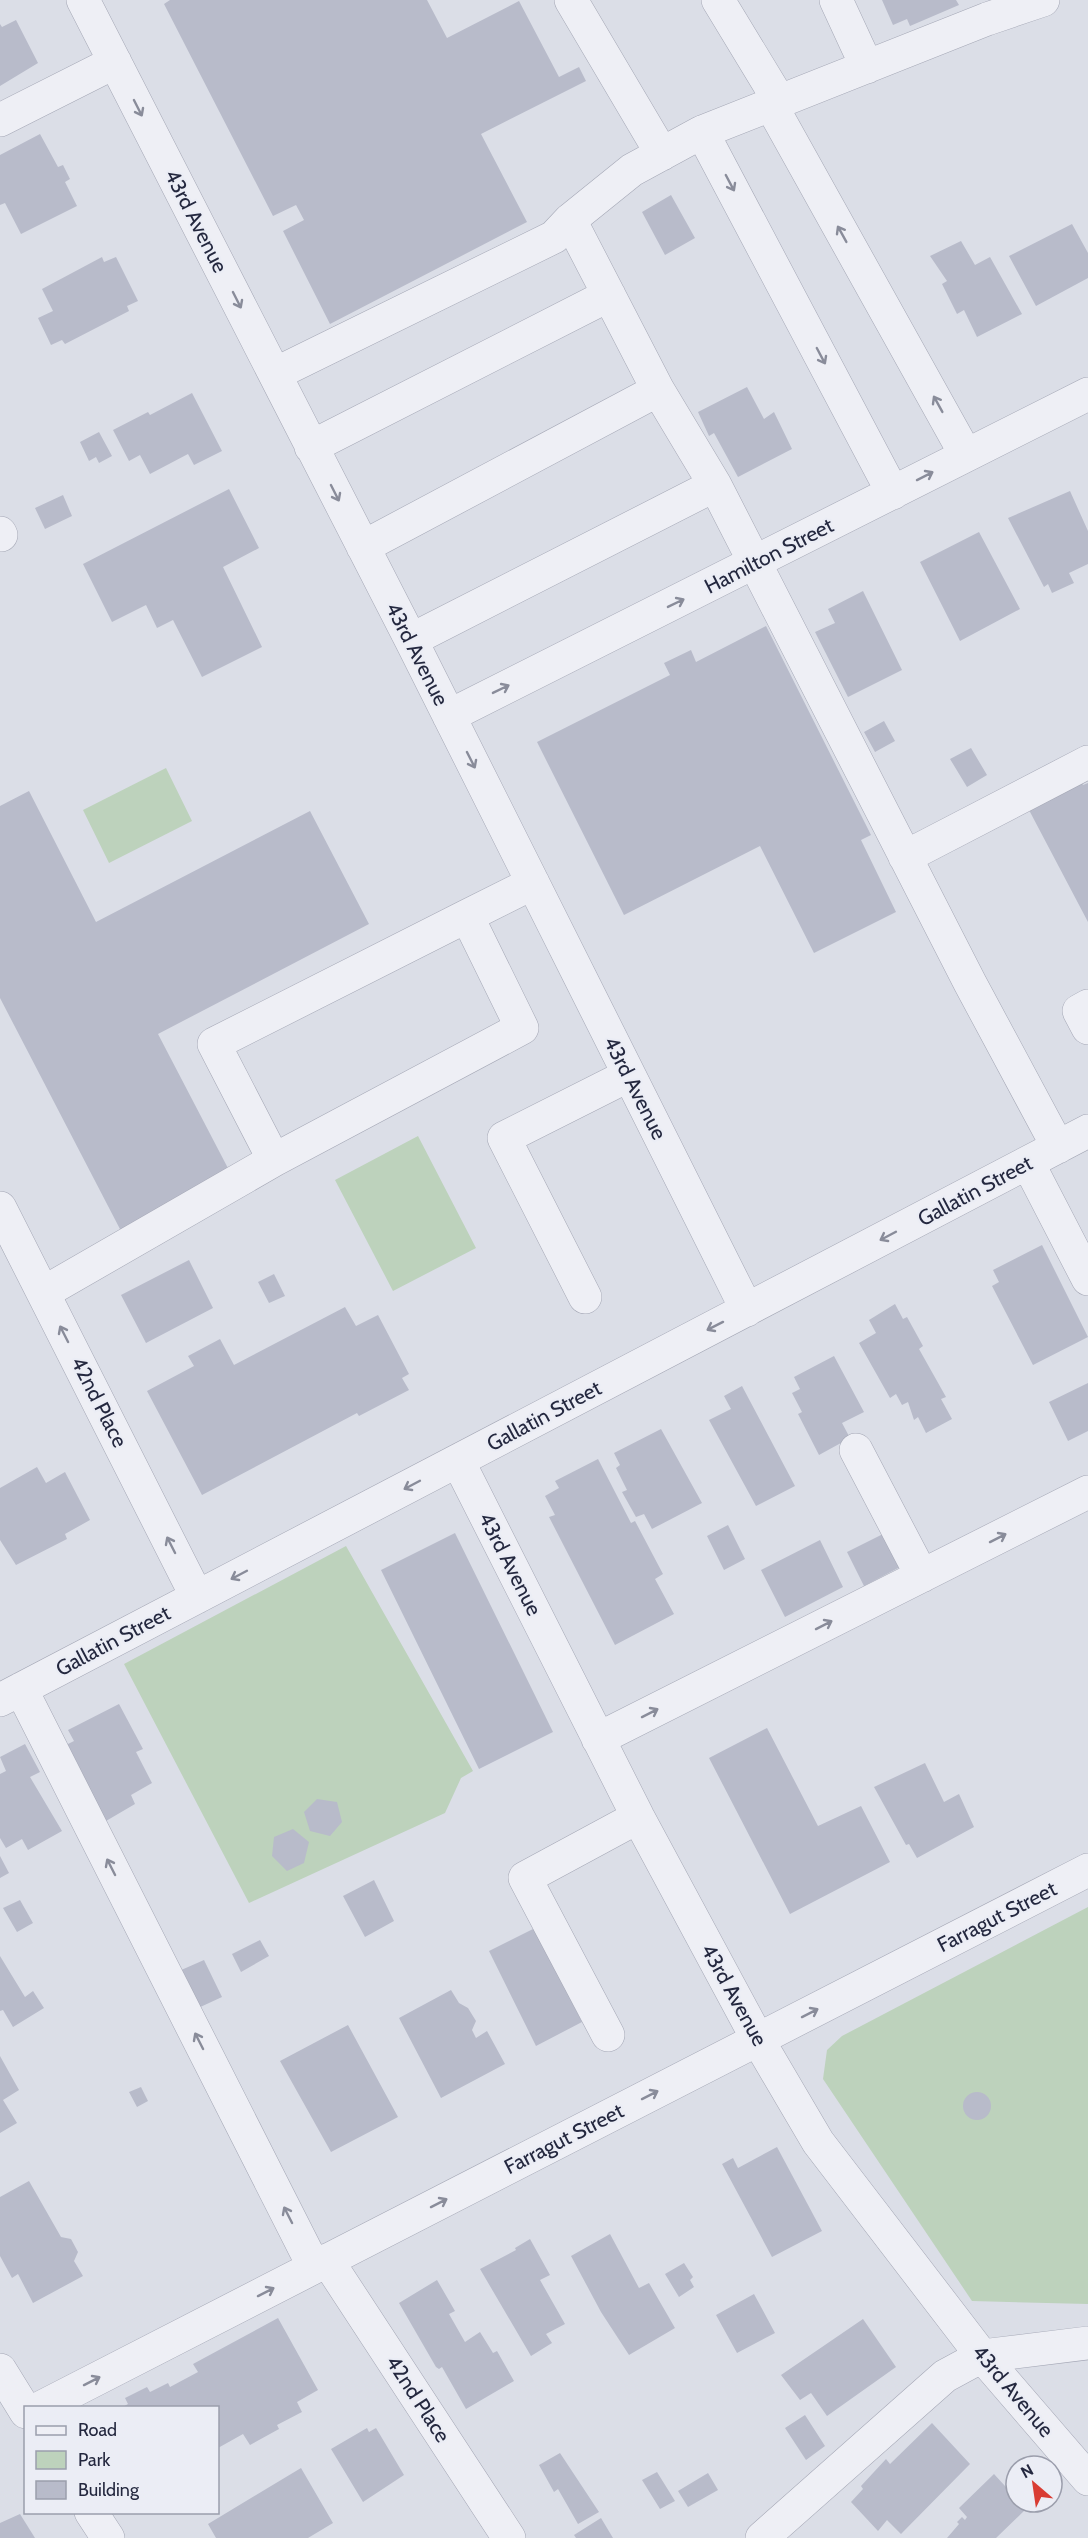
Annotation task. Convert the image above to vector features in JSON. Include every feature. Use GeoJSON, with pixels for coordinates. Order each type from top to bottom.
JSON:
{"type":"FeatureCollection","features":[{"type":"Feature","properties":{"kind":"street","name":"43rd Avenue"},"geometry":{"type":"LineString","coordinates":[[83,0],[411,640],[747,1310]]}},
{"type":"Feature","properties":{"kind":"street"},"geometry":{"type":"LineString","coordinates":[[571,0],[662,154]]}},
{"type":"Feature","properties":{"kind":"street"},"geometry":{"type":"LineString","coordinates":[[718,0],[966,455]]}},
{"type":"Feature","properties":{"kind":"street"},"geometry":{"type":"LineString","coordinates":[[836,0],[867,67]]}},
{"type":"Feature","properties":{"kind":"street"},"geometry":{"type":"LineString","coordinates":[[275,374],[554,237],[570,220],[632,170],[702,132],[1043,0]]}},
{"type":"Feature","properties":{"kind":"street"},"geometry":{"type":"LineString","coordinates":[[0,120],[115,62]]}},
{"type":"Feature","properties":{"kind":"street"},"geometry":{"type":"LineString","coordinates":[[702,132],[893,493]]}},
{"type":"Feature","properties":{"kind":"street"},"geometry":{"type":"LineString","coordinates":[[570,220],[658,390],[715,485],[905,857],[1058,1147]]}},
{"type":"Feature","properties":{"kind":"street"},"geometry":{"type":"LineString","coordinates":[[311,447],[609,295]]}},
{"type":"Feature","properties":{"kind":"street"},"geometry":{"type":"LineString","coordinates":[[363,547],[658,390]]}},
{"type":"Feature","properties":{"kind":"street","name":"Hamilton Street"},"geometry":{"type":"LineString","coordinates":[[449,716],[1088,394]]}},
{"type":"Feature","properties":{"kind":"street"},"geometry":{"type":"LineString","coordinates":[[411,640],[715,485]]}},
{"type":"Feature","properties":{"kind":"street"},"geometry":{"type":"LineString","coordinates":[[905,857],[1088,762]]}},
{"type":"Feature","properties":{"kind":"street"},"geometry":{"type":"LineString","coordinates":[[274,1160],[214,1044],[533,883]]}},
{"type":"Feature","properties":{"kind":"street"},"geometry":{"type":"LineString","coordinates":[[44,1293],[274,1160],[522,1028],[467,916]]}},
{"type":"Feature","properties":{"kind":"street"},"geometry":{"type":"LineString","coordinates":[[1088,1006],[1079,1011],[1088,1028]]}},
{"type":"Feature","properties":{"kind":"street"},"geometry":{"type":"LineString","coordinates":[[585,1297],[504,1138],[629,1075]]}},
{"type":"Feature","properties":{"kind":"street","name":"Gallatin Street"},"geometry":{"type":"LineString","coordinates":[[10,1695],[1088,1131]]}},
{"type":"Feature","properties":{"kind":"street"},"geometry":{"type":"LineString","coordinates":[[1028,1163],[1088,1278]]}},
{"type":"Feature","properties":{"kind":"street","name":"42nd Place"},"geometry":{"type":"LineString","coordinates":[[0,1208],[197,1597]]}},
{"type":"Feature","properties":{"kind":"street"},"geometry":{"type":"LineString","coordinates":[[856,1450],[922,1576]]}},
{"type":"Feature","properties":{"kind":"street","name":"43rd Avenue"},"geometry":{"type":"LineString","coordinates":[[458,1461],[638,1817],[758,2040],[818,2142],[982,2356],[1088,2479]]}},
{"type":"Feature","properties":{"kind":"street"},"geometry":{"type":"LineString","coordinates":[[597,1739],[1088,1492]]}},
{"type":"Feature","properties":{"kind":"street","name":"42nd Place"},"geometry":{"type":"LineString","coordinates":[[10,1695],[320,2264],[509,2538]]}},
{"type":"Feature","properties":{"kind":"street"},"geometry":{"type":"LineString","coordinates":[[608,2035],[525,1878],[638,1817]]}},
{"type":"Feature","properties":{"kind":"street","name":"Farragut Street"},"geometry":{"type":"LineString","coordinates":[[44,2406],[1088,1870]]}},
{"type":"Feature","properties":{"kind":"street"},"geometry":{"type":"LineString","coordinates":[[762,2538],[945,2376],[982,2356],[1088,2343]]}},
{"type":"Feature","properties":{"kind":"street"},"geometry":{"type":"LineString","coordinates":[[0,2370],[24,2409]]}},
{"type":"Feature","properties":{"kind":"street"},"geometry":{"type":"LineString","coordinates":[[92,2514],[108,2538]]}},
{"type":"Feature","properties":{"kind":"green space"},"geometry":{"type":"Polygon","coordinates":[[[166,768],[192,821],[109,863],[83,810],[166,768]]]}},
{"type":"Feature","properties":{"kind":"green space"},"geometry":{"type":"Polygon","coordinates":[[[418,1136],[476,1248],[393,1291],[335,1180],[418,1136]]]}},
{"type":"Feature","properties":{"kind":"green space"},"geometry":{"type":"Polygon","coordinates":[[[346,1546],[473,1771],[461,1778],[445,1813],[249,1903],[124,1664],[346,1546]]]}},
{"type":"Feature","properties":{"kind":"green space"},"geometry":{"type":"Polygon","coordinates":[[[1088,1907],[1088,2304],[972,2301],[823,2079],[827,2050],[842,2036],[1088,1907]]]}},
{"type":"Feature","properties":{"kind":"building"},"geometry":{"type":"Polygon","coordinates":[[[170,0],[427,0],[447,38],[519,1],[559,77],[579,67],[586,81],[481,134],[527,222],[330,324],[283,231],[304,220],[296,205],[273,216],[164,4],[170,0]]]}},
{"type":"Feature","properties":{"kind":"building"},"geometry":{"type":"Polygon","coordinates":[[[882,0],[956,0],[959,5],[910,26],[907,19],[893,25],[882,0]]]}},
{"type":"Feature","properties":{"kind":"building"},"geometry":{"type":"Polygon","coordinates":[[[16,20],[38,63],[0,86],[0,24],[2,27],[16,20]]]}},
{"type":"Feature","properties":{"kind":"building"},"geometry":{"type":"Polygon","coordinates":[[[40,134],[58,167],[63,165],[70,179],[65,182],[77,206],[21,234],[5,203],[0,205],[0,155],[40,134]]]}},
{"type":"Feature","properties":{"kind":"building"},"geometry":{"type":"Polygon","coordinates":[[[671,195],[695,238],[665,255],[642,212],[671,195]]]}},
{"type":"Feature","properties":{"kind":"building"},"geometry":{"type":"Polygon","coordinates":[[[1072,224],[1088,253],[1088,278],[1036,306],[1009,256],[1072,224]]]}},
{"type":"Feature","properties":{"kind":"building"},"geometry":{"type":"Polygon","coordinates":[[[961,241],[975,265],[990,257],[1022,314],[977,337],[964,310],[957,314],[942,284],[947,281],[930,256],[961,241]]]}},
{"type":"Feature","properties":{"kind":"building"},"geometry":{"type":"Polygon","coordinates":[[[102,257],[104,262],[116,257],[138,301],[127,306],[129,311],[65,344],[62,340],[51,345],[38,318],[53,311],[42,289],[102,257]]]}},
{"type":"Feature","properties":{"kind":"building"},"geometry":{"type":"Polygon","coordinates":[[[747,387],[764,419],[774,412],[792,449],[738,477],[714,433],[709,436],[698,412],[747,387]]]}},
{"type":"Feature","properties":{"kind":"building"},"geometry":{"type":"Polygon","coordinates":[[[192,393],[222,451],[194,465],[188,454],[150,474],[140,455],[129,461],[113,430],[148,412],[150,415],[192,393]]]}},
{"type":"Feature","properties":{"kind":"building"},"geometry":{"type":"Polygon","coordinates":[[[99,432],[112,456],[99,463],[96,457],[89,461],[80,442],[99,432]]]}},
{"type":"Feature","properties":{"kind":"building"},"geometry":{"type":"Polygon","coordinates":[[[229,489],[259,548],[223,567],[262,647],[202,677],[173,620],[157,628],[146,605],[112,622],[83,564],[229,489]]]}},
{"type":"Feature","properties":{"kind":"building"},"geometry":{"type":"Polygon","coordinates":[[[1070,491],[1088,531],[1088,564],[1069,573],[1074,583],[1052,593],[1048,584],[1044,587],[1008,518],[1070,491]]]}},
{"type":"Feature","properties":{"kind":"building"},"geometry":{"type":"Polygon","coordinates":[[[63,495],[72,516],[45,529],[35,508],[63,495]]]}},
{"type":"Feature","properties":{"kind":"building"},"geometry":{"type":"Polygon","coordinates":[[[979,532],[1020,609],[960,641],[920,562],[979,532]]]}},
{"type":"Feature","properties":{"kind":"building"},"geometry":{"type":"Polygon","coordinates":[[[863,591],[902,670],[848,697],[815,632],[835,623],[828,609],[863,591]]]}},
{"type":"Feature","properties":{"kind":"building"},"geometry":{"type":"Polygon","coordinates":[[[766,626],[871,835],[861,840],[896,912],[814,953],[760,846],[624,915],[537,742],[670,675],[664,663],[691,650],[696,662],[766,626]]]}},
{"type":"Feature","properties":{"kind":"building"},"geometry":{"type":"Polygon","coordinates":[[[884,721],[895,741],[875,752],[864,732],[884,721]]]}},
{"type":"Feature","properties":{"kind":"building"},"geometry":{"type":"Polygon","coordinates":[[[971,748],[987,775],[967,787],[950,759],[971,748]]]}},
{"type":"Feature","properties":{"kind":"building"},"geometry":{"type":"Polygon","coordinates":[[[1082,783],[1083,785],[1088,783],[1088,922],[1029,810],[1082,783]]]}},
{"type":"Feature","properties":{"kind":"building"},"geometry":{"type":"Polygon","coordinates":[[[29,791],[96,922],[310,811],[369,924],[158,1034],[231,1174],[121,1231],[0,998],[0,806],[29,791]]]}},
{"type":"Feature","properties":{"kind":"building"},"geometry":{"type":"Polygon","coordinates":[[[1042,1245],[1088,1337],[1033,1365],[992,1286],[999,1282],[993,1270],[1042,1245]]]}},
{"type":"Feature","properties":{"kind":"building"},"geometry":{"type":"Polygon","coordinates":[[[189,1260],[213,1308],[146,1343],[121,1295],[189,1260]]]}},
{"type":"Feature","properties":{"kind":"building"},"geometry":{"type":"Polygon","coordinates":[[[274,1274],[285,1296],[269,1303],[258,1282],[274,1274]]]}},
{"type":"Feature","properties":{"kind":"building"},"geometry":{"type":"Polygon","coordinates":[[[895,1304],[903,1319],[907,1317],[923,1346],[919,1349],[946,1397],[941,1399],[952,1419],[926,1433],[918,1417],[914,1420],[908,1402],[902,1405],[896,1394],[890,1398],[859,1343],[876,1333],[869,1320],[895,1304]]]}},
{"type":"Feature","properties":{"kind":"building"},"geometry":{"type":"Polygon","coordinates":[[[345,1307],[356,1326],[378,1315],[409,1374],[402,1378],[409,1390],[359,1416],[357,1413],[202,1495],[147,1391],[194,1366],[188,1356],[220,1339],[234,1365],[345,1307]]]}},
{"type":"Feature","properties":{"kind":"building"},"geometry":{"type":"Polygon","coordinates":[[[834,1356],[864,1412],[842,1423],[850,1438],[819,1455],[798,1414],[802,1412],[792,1393],[800,1389],[794,1377],[834,1356]]]}},
{"type":"Feature","properties":{"kind":"building"},"geometry":{"type":"Polygon","coordinates":[[[1088,1383],[1088,1431],[1068,1441],[1049,1402],[1088,1383]]]}},
{"type":"Feature","properties":{"kind":"building"},"geometry":{"type":"Polygon","coordinates":[[[742,1386],[795,1486],[756,1506],[709,1420],[731,1409],[724,1396],[742,1386]]]}},
{"type":"Feature","properties":{"kind":"building"},"geometry":{"type":"Polygon","coordinates":[[[661,1429],[702,1503],[652,1529],[644,1514],[636,1517],[622,1492],[627,1490],[616,1468],[620,1465],[614,1453],[661,1429]]]}},
{"type":"Feature","properties":{"kind":"building"},"geometry":{"type":"Polygon","coordinates":[[[598,1459],[631,1523],[635,1521],[663,1574],[655,1579],[674,1614],[615,1645],[549,1517],[555,1515],[545,1496],[559,1488],[555,1481],[598,1459]]]}},
{"type":"Feature","properties":{"kind":"building"},"geometry":{"type":"Polygon","coordinates":[[[37,1467],[46,1483],[65,1472],[90,1520],[65,1534],[67,1539],[16,1565],[0,1540],[0,1488],[37,1467]]]}},
{"type":"Feature","properties":{"kind":"building"},"geometry":{"type":"Polygon","coordinates":[[[728,1525],[745,1559],[724,1570],[707,1536],[728,1525]]]}},
{"type":"Feature","properties":{"kind":"building"},"geometry":{"type":"Polygon","coordinates":[[[455,1533],[553,1732],[479,1769],[381,1570],[455,1533]]]}},
{"type":"Feature","properties":{"kind":"building"},"geometry":{"type":"Polygon","coordinates":[[[883,1534],[900,1567],[864,1586],[847,1552],[883,1534]]]}},
{"type":"Feature","properties":{"kind":"building"},"geometry":{"type":"Polygon","coordinates":[[[820,1540],[843,1587],[785,1617],[761,1570],[820,1540]]]}},
{"type":"Feature","properties":{"kind":"building"},"geometry":{"type":"Polygon","coordinates":[[[119,1704],[143,1749],[136,1752],[152,1783],[131,1795],[135,1804],[106,1821],[66,1745],[74,1741],[68,1730],[119,1704]]]}},
{"type":"Feature","properties":{"kind":"building"},"geometry":{"type":"Polygon","coordinates":[[[767,1728],[818,1826],[861,1806],[890,1862],[790,1914],[709,1758],[767,1728]]]}},
{"type":"Feature","properties":{"kind":"building"},"geometry":{"type":"Polygon","coordinates":[[[25,1744],[40,1772],[30,1777],[62,1831],[28,1850],[22,1839],[6,1848],[0,1838],[0,1774],[6,1771],[0,1757],[25,1744]]]}},
{"type":"Feature","properties":{"kind":"building"},"geometry":{"type":"Polygon","coordinates":[[[925,1763],[944,1802],[959,1794],[974,1827],[917,1858],[909,1844],[906,1845],[874,1787],[925,1763]]]}},
{"type":"Feature","properties":{"kind":"building"},"geometry":{"type":"Polygon","coordinates":[[[317,1799],[337,1802],[342,1822],[330,1836],[310,1831],[304,1812],[317,1799]]]}},
{"type":"Feature","properties":{"kind":"building"},"geometry":{"type":"Polygon","coordinates":[[[293,1829],[309,1842],[304,1863],[287,1871],[272,1856],[274,1837],[293,1829]]]}},
{"type":"Feature","properties":{"kind":"building"},"geometry":{"type":"Polygon","coordinates":[[[0,1856],[9,1873],[0,1878],[0,1856]]]}},
{"type":"Feature","properties":{"kind":"building"},"geometry":{"type":"Polygon","coordinates":[[[374,1880],[394,1921],[365,1937],[343,1896],[374,1880]]]}},
{"type":"Feature","properties":{"kind":"building"},"geometry":{"type":"Polygon","coordinates":[[[20,1900],[33,1923],[17,1932],[3,1908],[20,1900]]]}},
{"type":"Feature","properties":{"kind":"building"},"geometry":{"type":"Polygon","coordinates":[[[535,1928],[582,2022],[536,2046],[489,1951],[535,1928]]]}},
{"type":"Feature","properties":{"kind":"building"},"geometry":{"type":"Polygon","coordinates":[[[260,1940],[269,1956],[241,1972],[232,1954],[260,1940]]]}},
{"type":"Feature","properties":{"kind":"building"},"geometry":{"type":"Polygon","coordinates":[[[0,1956],[25,1997],[33,1991],[44,2008],[13,2027],[3,2010],[0,2011],[0,1956]]]}},
{"type":"Feature","properties":{"kind":"building"},"geometry":{"type":"Polygon","coordinates":[[[204,1960],[222,1997],[196,2009],[179,1971],[204,1960]]]}},
{"type":"Feature","properties":{"kind":"building"},"geometry":{"type":"Polygon","coordinates":[[[451,1990],[459,2003],[468,2008],[476,2021],[472,2030],[476,2038],[487,2031],[505,2064],[441,2098],[399,2018],[451,1990]]]}},
{"type":"Feature","properties":{"kind":"building"},"geometry":{"type":"Polygon","coordinates":[[[348,2025],[398,2117],[331,2152],[280,2061],[348,2025]]]}},
{"type":"Feature","properties":{"kind":"building"},"geometry":{"type":"Polygon","coordinates":[[[0,2056],[19,2090],[3,2100],[17,2123],[0,2133],[0,2056]]]}},
{"type":"Feature","properties":{"kind":"building"},"geometry":{"type":"Polygon","coordinates":[[[141,2087],[148,2101],[137,2107],[129,2092],[141,2087]]]}},
{"type":"Feature","properties":{"kind":"building"},"geometry":{"type":"Polygon","coordinates":[[[977,2092],[987,2096],[991,2106],[987,2116],[977,2120],[967,2116],[963,2106],[967,2096],[977,2092]]]}},
{"type":"Feature","properties":{"kind":"building"},"geometry":{"type":"Polygon","coordinates":[[[777,2147],[822,2231],[772,2257],[722,2164],[733,2158],[738,2168],[777,2147]]]}},
{"type":"Feature","properties":{"kind":"building"},"geometry":{"type":"Polygon","coordinates":[[[29,2181],[61,2237],[71,2239],[78,2252],[74,2261],[83,2276],[33,2303],[18,2274],[12,2278],[0,2256],[0,2197],[29,2181]]]}},
{"type":"Feature","properties":{"kind":"building"},"geometry":{"type":"Polygon","coordinates":[[[610,2234],[639,2288],[649,2283],[675,2328],[629,2355],[601,2312],[571,2256],[610,2234]]]}},
{"type":"Feature","properties":{"kind":"building"},"geometry":{"type":"Polygon","coordinates":[[[530,2239],[550,2275],[540,2280],[565,2324],[546,2334],[552,2343],[531,2356],[480,2269],[516,2250],[515,2248],[530,2239]]]}},
{"type":"Feature","properties":{"kind":"building"},"geometry":{"type":"Polygon","coordinates":[[[684,2263],[693,2277],[690,2280],[694,2287],[679,2297],[665,2274],[684,2263]]]}},
{"type":"Feature","properties":{"kind":"building"},"geometry":{"type":"Polygon","coordinates":[[[437,2280],[455,2311],[449,2314],[465,2342],[480,2332],[493,2353],[497,2351],[514,2381],[466,2409],[442,2367],[439,2369],[436,2367],[399,2303],[437,2280]]]}},
{"type":"Feature","properties":{"kind":"building"},"geometry":{"type":"Polygon","coordinates":[[[754,2294],[775,2333],[737,2353],[716,2315],[754,2294]]]}},
{"type":"Feature","properties":{"kind":"building"},"geometry":{"type":"Polygon","coordinates":[[[278,2318],[318,2390],[297,2402],[302,2412],[277,2425],[279,2429],[250,2445],[243,2434],[219,2447],[219,2406],[124,2406],[128,2404],[125,2398],[147,2387],[150,2392],[168,2383],[170,2387],[198,2372],[193,2364],[278,2318]]]}},
{"type":"Feature","properties":{"kind":"building"},"geometry":{"type":"Polygon","coordinates":[[[863,2319],[896,2367],[827,2416],[811,2393],[800,2400],[781,2375],[863,2319]]]}},
{"type":"Feature","properties":{"kind":"building"},"geometry":{"type":"Polygon","coordinates":[[[805,2415],[825,2446],[806,2460],[785,2428],[805,2415]]]}},
{"type":"Feature","properties":{"kind":"building"},"geometry":{"type":"Polygon","coordinates":[[[932,2423],[970,2464],[901,2534],[887,2520],[878,2531],[851,2502],[863,2489],[861,2486],[886,2459],[890,2464],[932,2423]]]}},
{"type":"Feature","properties":{"kind":"building"},"geometry":{"type":"Polygon","coordinates":[[[367,2428],[369,2432],[376,2428],[404,2475],[363,2502],[331,2449],[367,2428]]]}},
{"type":"Feature","properties":{"kind":"building"},"geometry":{"type":"Polygon","coordinates":[[[560,2453],[599,2512],[578,2524],[558,2489],[554,2492],[539,2465],[560,2453]]]}},
{"type":"Feature","properties":{"kind":"building"},"geometry":{"type":"Polygon","coordinates":[[[301,2468],[333,2523],[308,2538],[216,2538],[208,2524],[301,2468]]]}},
{"type":"Feature","properties":{"kind":"building"},"geometry":{"type":"Polygon","coordinates":[[[657,2472],[675,2501],[660,2509],[642,2480],[657,2472]]]}},
{"type":"Feature","properties":{"kind":"building"},"geometry":{"type":"Polygon","coordinates":[[[708,2473],[718,2490],[688,2507],[678,2491],[708,2473]]]}},
{"type":"Feature","properties":{"kind":"building"},"geometry":{"type":"Polygon","coordinates":[[[994,2474],[1004,2485],[1004,2514],[1021,2514],[996,2538],[947,2538],[959,2524],[957,2522],[962,2517],[965,2520],[967,2517],[959,2508],[994,2474]]]}},
{"type":"Feature","properties":{"kind":"building"},"geometry":{"type":"Polygon","coordinates":[[[20,2514],[35,2538],[0,2538],[0,2523],[20,2514]]]}},
{"type":"Feature","properties":{"kind":"building"},"geometry":{"type":"Polygon","coordinates":[[[601,2518],[613,2538],[576,2538],[574,2535],[601,2518]]]}}]}
